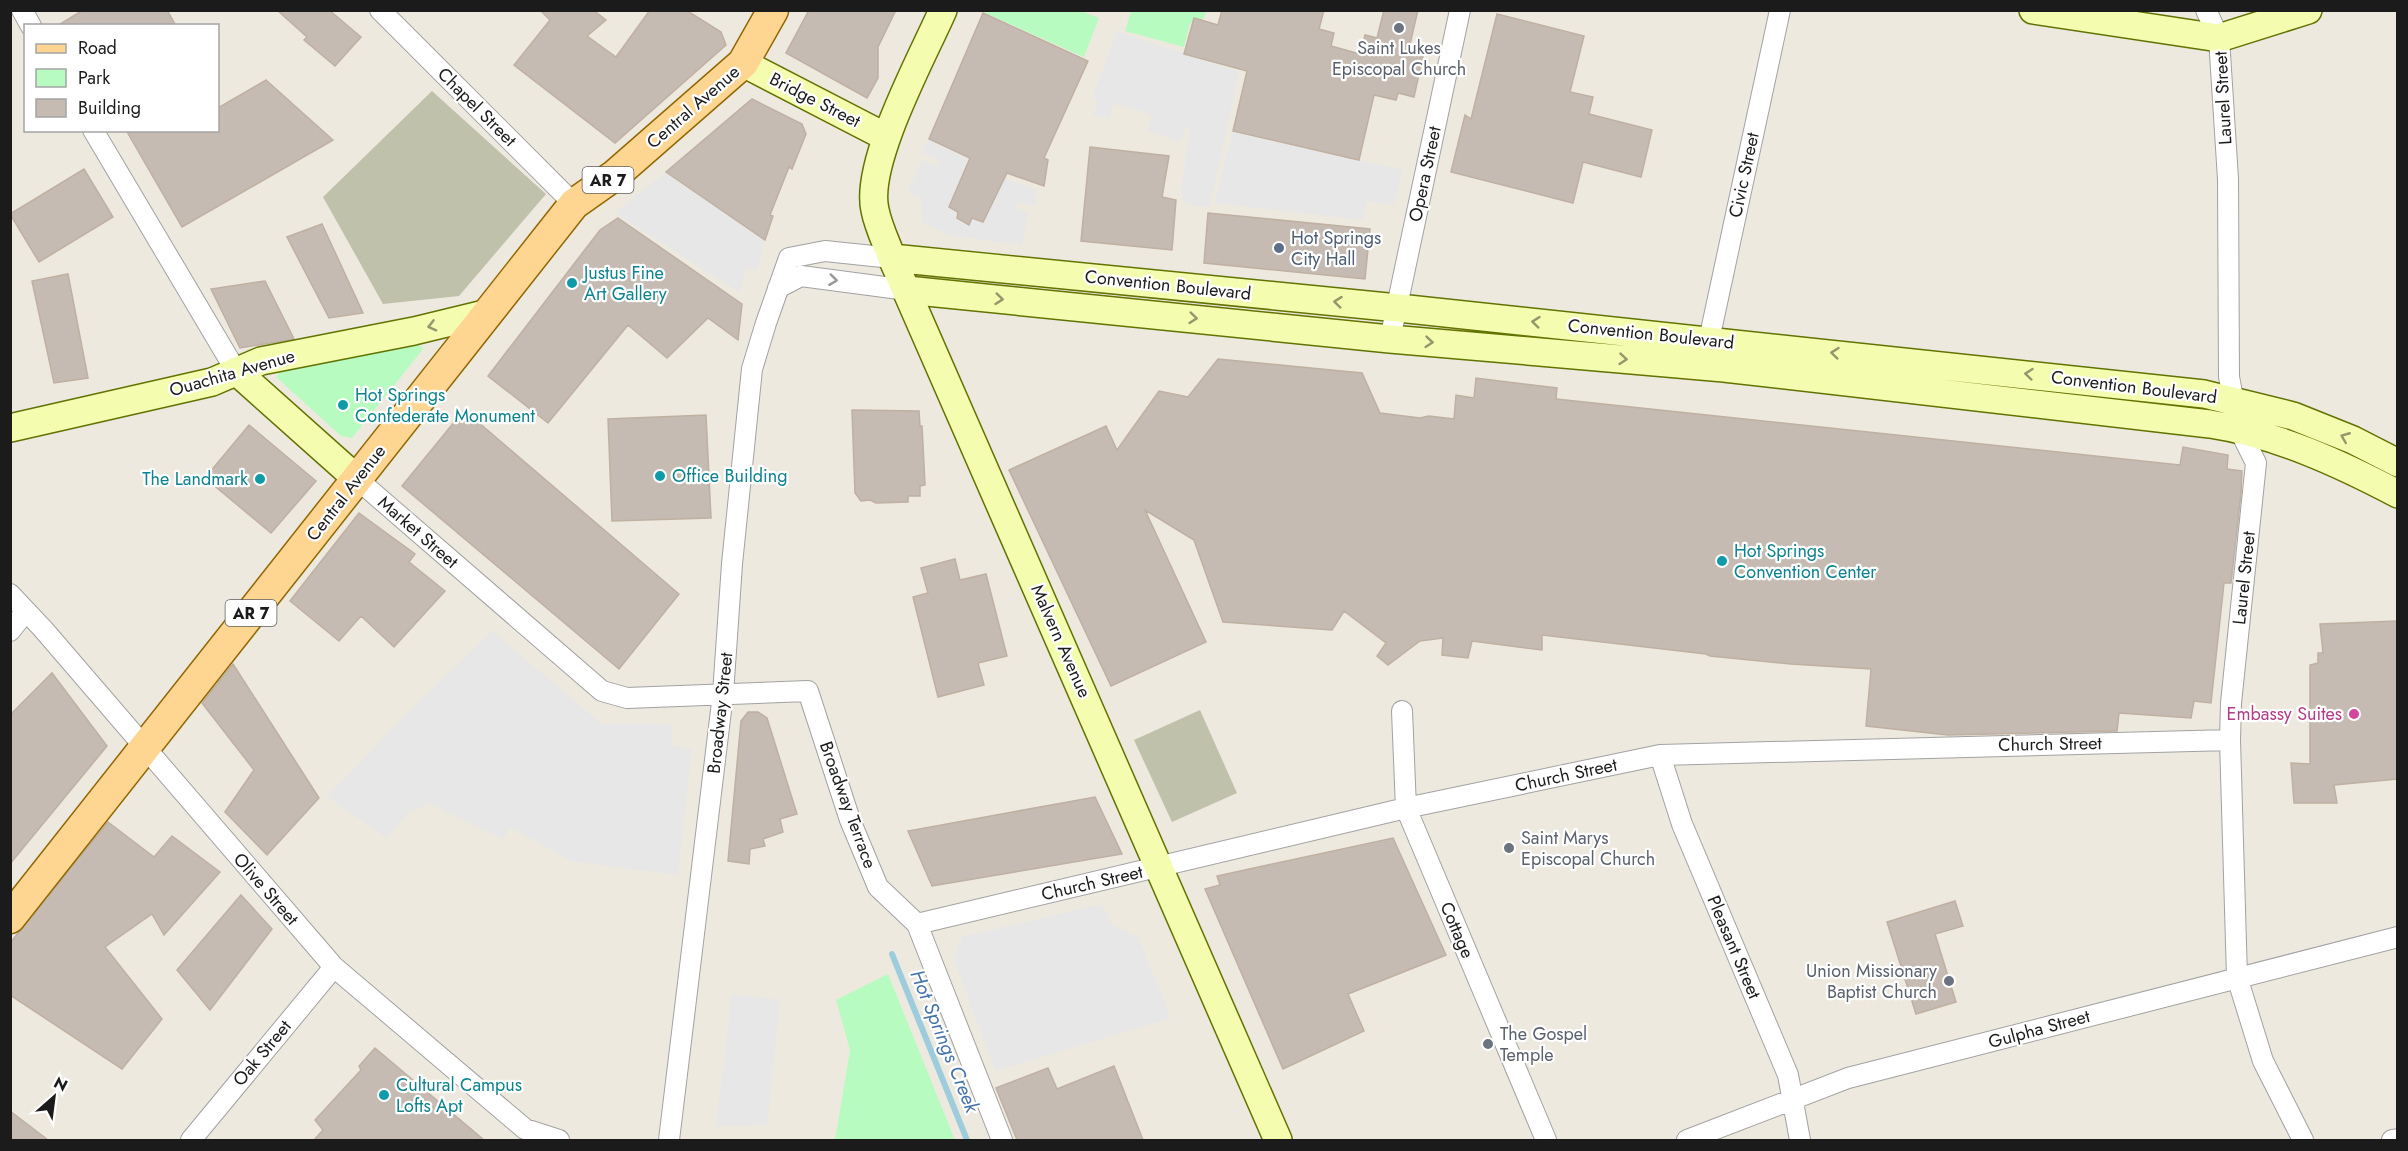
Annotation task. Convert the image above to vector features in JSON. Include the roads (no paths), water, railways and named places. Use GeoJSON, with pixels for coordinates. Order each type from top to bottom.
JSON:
{"type":"FeatureCollection","features":[{"type":"Feature","properties":{"kind":"main road","name":"Central Avenue"},"geometry":{"type":"LineString","coordinates":[[10,918],[574,204],[615,176],[743,63],[773,10]]}},
{"type":"Feature","properties":{"kind":"street"},"geometry":{"type":"LineString","coordinates":[[22,10],[30,24]]}},
{"type":"Feature","properties":{"kind":"street","name":"Chapel Street"},"geometry":{"type":"LineString","coordinates":[[380,10],[574,204]]}},
{"type":"Feature","properties":{"kind":"street","name":"Malvern Avenue"},"geometry":{"type":"LineString","coordinates":[[943,10],[886,137],[875,171],[874,208],[892,258],[1160,867],[1272,1139]]}},
{"type":"Feature","properties":{"kind":"street","name":"Opera Street"},"geometry":{"type":"LineString","coordinates":[[1390,339],[1460,10]]}},
{"type":"Feature","properties":{"kind":"street","name":"Civic Street"},"geometry":{"type":"LineString","coordinates":[[1708,340],[1780,10]]}},
{"type":"Feature","properties":{"kind":"street"},"geometry":{"type":"LineString","coordinates":[[2033,10],[2219,38],[2308,10]]}},
{"type":"Feature","properties":{"kind":"street","name":"Laurel Street"},"geometry":{"type":"LineString","coordinates":[[2206,10],[2219,38],[2228,178],[2229,377],[2239,429],[2256,463],[2232,692],[2230,740],[2237,977],[2263,1061],[2303,1140]]}},
{"type":"Feature","properties":{"kind":"street","name":"Bridge Street"},"geometry":{"type":"LineString","coordinates":[[743,63],[886,137]]}},
{"type":"Feature","properties":{"kind":"street","name":"Market Street"},"geometry":{"type":"LineString","coordinates":[[94,132],[236,371],[602,691],[627,698],[808,691]]}},
{"type":"Feature","properties":{"kind":"street","name":"Broadway Street"},"geometry":{"type":"LineString","coordinates":[[669,1140],[723,694],[732,564],[752,369],[789,258],[825,251],[892,258]]}},
{"type":"Feature","properties":{"kind":"street","name":"Convention Boulevard"},"geometry":{"type":"LineString","coordinates":[[892,258],[2113,382],[2232,400],[2293,416],[2353,440],[2397,463]]}},
{"type":"Feature","properties":{"kind":"street"},"geometry":{"type":"LineString","coordinates":[[778,288],[801,276],[907,290]]}},
{"type":"Feature","properties":{"kind":"street","name":"Convention Boulevard"},"geometry":{"type":"LineString","coordinates":[[907,290],[1390,339],[1724,368],[2239,429],[2293,446],[2354,472],[2397,494]]}},
{"type":"Feature","properties":{"kind":"street","name":"Ouachita Avenue"},"geometry":{"type":"LineString","coordinates":[[10,428],[212,382],[261,361],[414,331],[489,313]]}},
{"type":"Feature","properties":{"kind":"street","name":"Olive Street"},"geometry":{"type":"LineString","coordinates":[[10,594],[334,967],[524,1135],[559,1140]]}},
{"type":"Feature","properties":{"kind":"street"},"geometry":{"type":"LineString","coordinates":[[10,631],[26,611]]}},
{"type":"Feature","properties":{"kind":"street","name":"Broadway Terrace"},"geometry":{"type":"LineString","coordinates":[[808,691],[850,820],[879,887],[917,924],[1002,1140]]}},
{"type":"Feature","properties":{"kind":"street","name":"Cottage"},"geometry":{"type":"LineString","coordinates":[[1402,711],[1406,808],[1546,1140]]}},
{"type":"Feature","properties":{"kind":"street","name":"Church Street"},"geometry":{"type":"LineString","coordinates":[[917,924],[1406,808],[1660,755],[2230,740]]}},
{"type":"Feature","properties":{"kind":"street","name":"Pleasant Street"},"geometry":{"type":"LineString","coordinates":[[1660,755],[1682,824],[1788,1074],[1800,1140]]}},
{"type":"Feature","properties":{"kind":"street","name":"Gulpha Street"},"geometry":{"type":"LineString","coordinates":[[1687,1140],[1848,1078],[2397,937]]}},
{"type":"Feature","properties":{"kind":"street","name":"Oak Street"},"geometry":{"type":"LineString","coordinates":[[192,1140],[334,967]]}},
{"type":"Feature","properties":{"kind":"street"},"geometry":{"type":"LineString","coordinates":[[2392,1140],[2397,1139]]}},
{"type":"Feature","properties":{"kind":"waterway","name":"Hot Springs Creek"},"geometry":{"type":"LineString","coordinates":[[892,954],[967,1140]]}},
{"type":"Feature","properties":{"kind":"place","name":"Saint Lukes Episcopal Church"},"geometry":{"type":"Point","coordinates":[1399,28]}},
{"type":"Feature","properties":{"kind":"place","name":"Hot Springs City Hall"},"geometry":{"type":"Point","coordinates":[1279,248]}},
{"type":"Feature","properties":{"kind":"place","name":"Justus Fine Art Gallery"},"geometry":{"type":"Point","coordinates":[572,283]}},
{"type":"Feature","properties":{"kind":"place","name":"Hot Springs Confederate Monument"},"geometry":{"type":"Point","coordinates":[343,405]}},
{"type":"Feature","properties":{"kind":"place","name":"Office Building"},"geometry":{"type":"Point","coordinates":[660,476]}},
{"type":"Feature","properties":{"kind":"place","name":"The Landmark"},"geometry":{"type":"Point","coordinates":[260,479]}},
{"type":"Feature","properties":{"kind":"place","name":"Hot Springs Convention Center"},"geometry":{"type":"Point","coordinates":[1722,561]}},
{"type":"Feature","properties":{"kind":"place","name":"Embassy Suites"},"geometry":{"type":"Point","coordinates":[2354,714]}},
{"type":"Feature","properties":{"kind":"place","name":"Saint Marys Episcopal Church"},"geometry":{"type":"Point","coordinates":[1509,848]}},
{"type":"Feature","properties":{"kind":"place","name":"Union Missionary Baptist Church"},"geometry":{"type":"Point","coordinates":[1949,981]}},
{"type":"Feature","properties":{"kind":"place","name":"The Gospel Temple"},"geometry":{"type":"Point","coordinates":[1488,1044]}},
{"type":"Feature","properties":{"kind":"place","name":"Cultural Campus Lofts Apt"},"geometry":{"type":"Point","coordinates":[384,1095]}}]}
